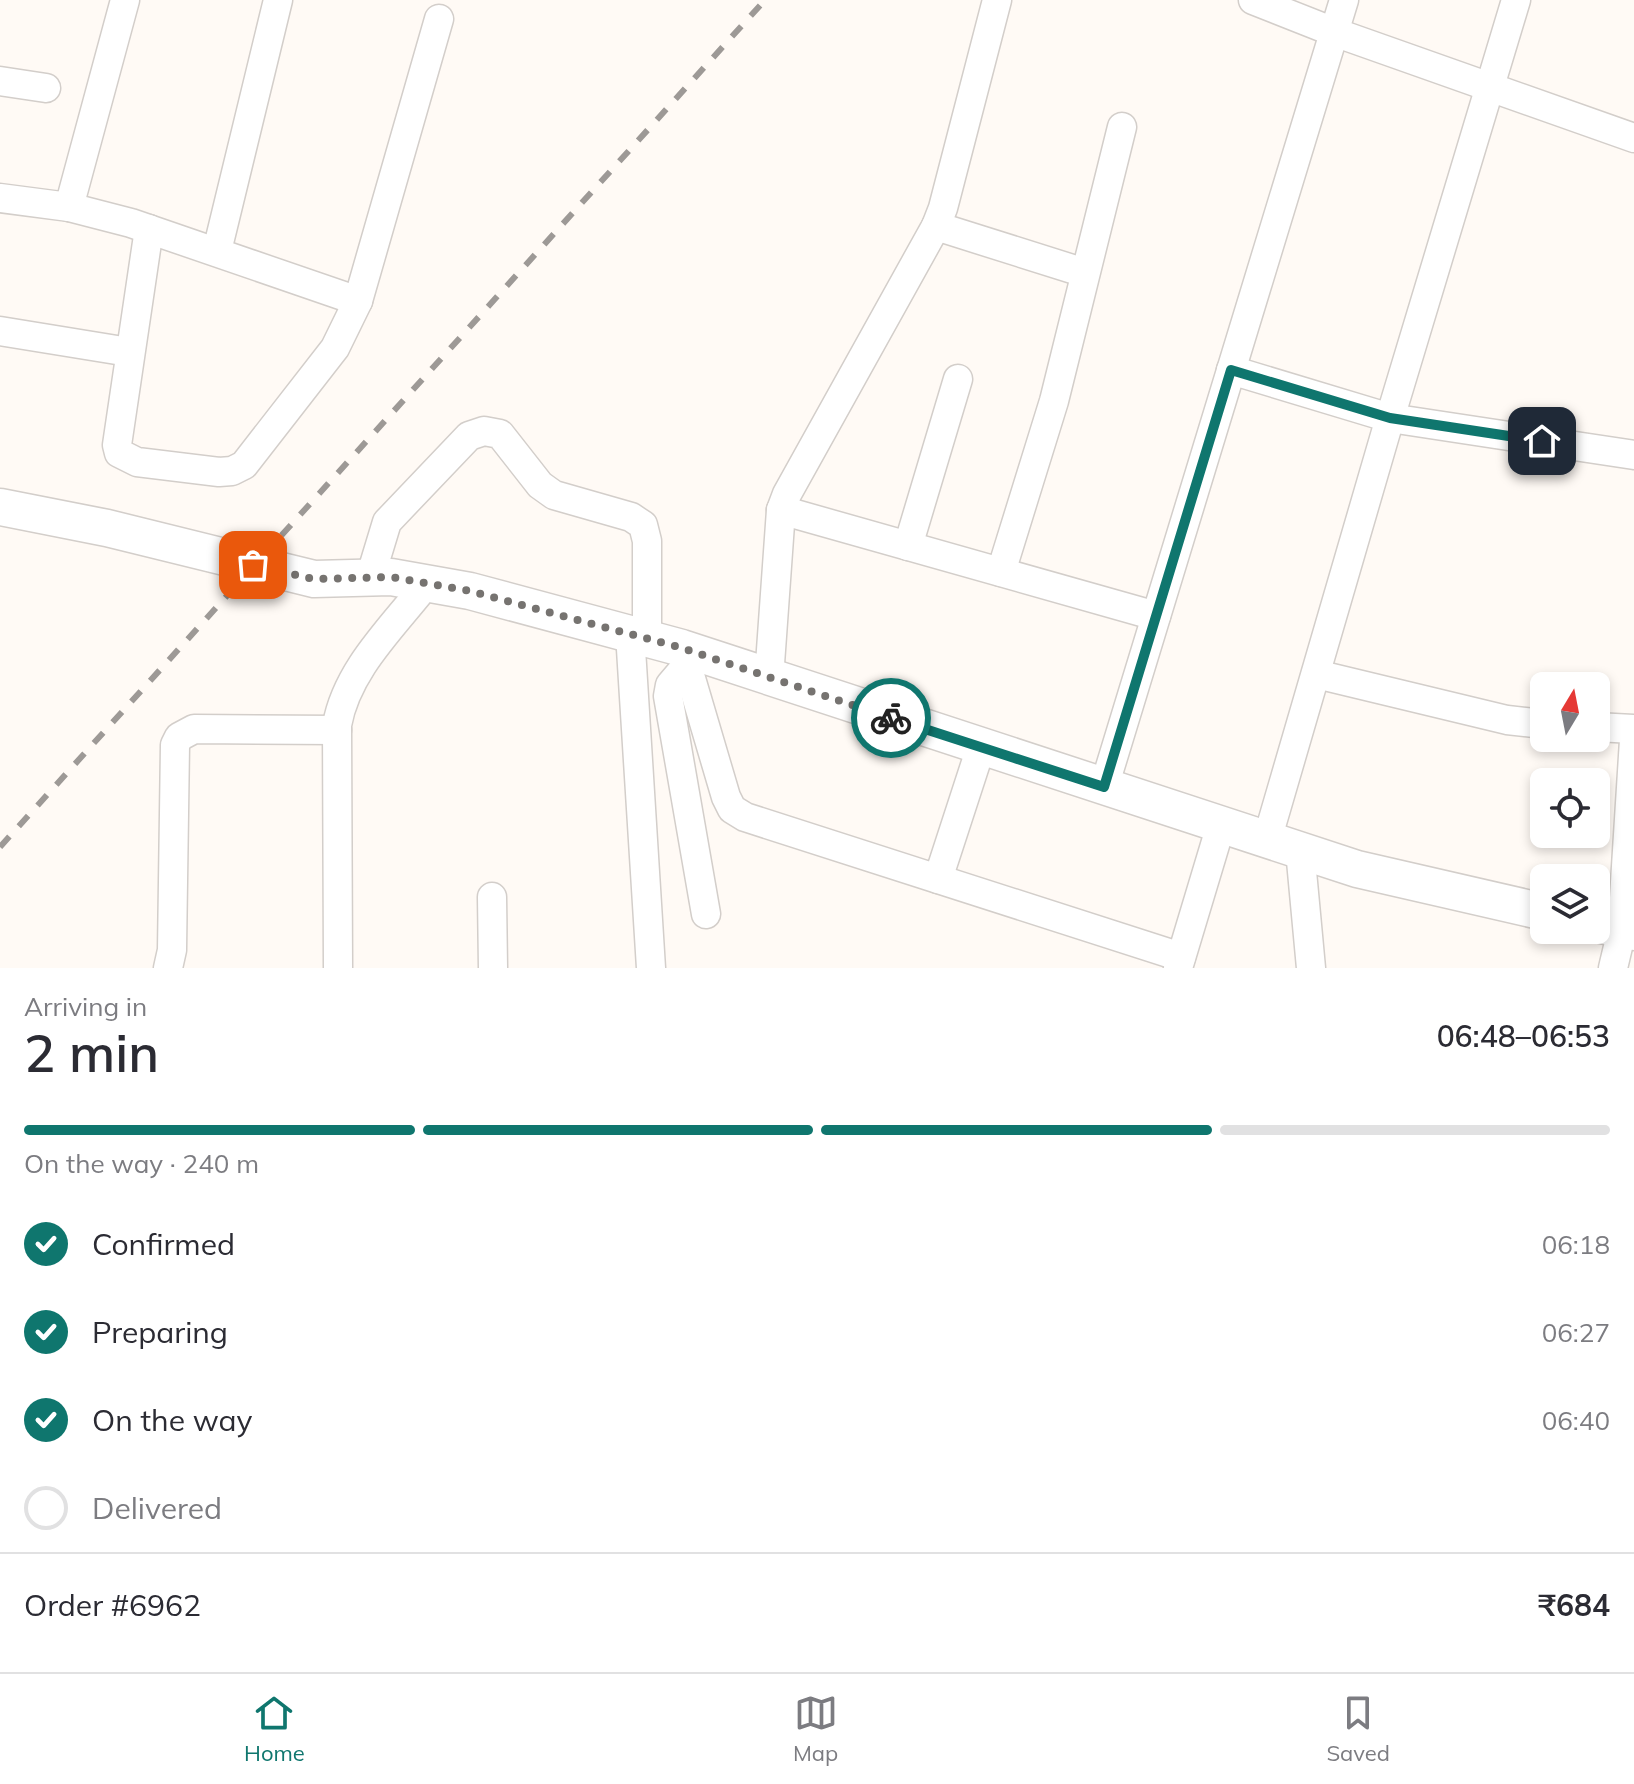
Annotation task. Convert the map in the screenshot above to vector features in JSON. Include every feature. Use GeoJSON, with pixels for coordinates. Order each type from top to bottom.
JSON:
{"type":"FeatureCollection","features":[{"type":"Feature","properties":{"kind":"main road"},"geometry":{"type":"LineString","coordinates":[[0,507],[107,528],[314,579],[391,577],[470,591],[639,636],[684,657],[769,678],[1357,869],[1530,909]]}},
{"type":"Feature","properties":{"kind":"street"},"geometry":{"type":"LineString","coordinates":[[69,207],[125,0]]}},
{"type":"Feature","properties":{"kind":"street"},"geometry":{"type":"LineString","coordinates":[[217,251],[278,0]]}},
{"type":"Feature","properties":{"kind":"street"},"geometry":{"type":"LineString","coordinates":[[769,678],[781,510],[936,226],[997,0]]}},
{"type":"Feature","properties":{"kind":"street"},"geometry":{"type":"LineString","coordinates":[[1253,0],[1334,32],[1634,138]]}},
{"type":"Feature","properties":{"kind":"street"},"geometry":{"type":"LineString","coordinates":[[1104,787],[1344,0]]}},
{"type":"Feature","properties":{"kind":"street"},"geometry":{"type":"LineString","coordinates":[[1311,968],[1284,845],[1316,674],[1516,0]]}},
{"type":"Feature","properties":{"kind":"street"},"geometry":{"type":"LineString","coordinates":[[149,229],[129,352],[117,445],[119,453],[137,462],[232,471],[244,465],[335,348],[358,301],[439,19]]}},
{"type":"Feature","properties":{"kind":"street"},"geometry":{"type":"LineString","coordinates":[[0,81],[46,88]]}},
{"type":"Feature","properties":{"kind":"street"},"geometry":{"type":"LineString","coordinates":[[1001,572],[1054,401],[1122,127]]}},
{"type":"Feature","properties":{"kind":"street"},"geometry":{"type":"LineString","coordinates":[[0,198],[69,207],[149,229],[358,301]]}},
{"type":"Feature","properties":{"kind":"street"},"geometry":{"type":"LineString","coordinates":[[936,226],[1085,273]]}},
{"type":"Feature","properties":{"kind":"street"},"geometry":{"type":"LineString","coordinates":[[0,331],[129,352]]}},
{"type":"Feature","properties":{"kind":"street"},"geometry":{"type":"LineString","coordinates":[[1231,370],[1390,418],[1634,455]]}},
{"type":"Feature","properties":{"kind":"street"},"geometry":{"type":"LineString","coordinates":[[908,546],[958,379]]}},
{"type":"Feature","properties":{"kind":"street"},"geometry":{"type":"LineString","coordinates":[[370,578],[387,522],[399,506],[469,436],[484,431],[500,434],[540,485],[554,495],[631,517],[643,525],[647,541],[639,636],[651,968]]}},
{"type":"Feature","properties":{"kind":"street"},"geometry":{"type":"LineString","coordinates":[[781,510],[1156,616]]}},
{"type":"Feature","properties":{"kind":"street"},"geometry":{"type":"LineString","coordinates":[[338,968],[337,730],[341,702],[353,677],[427,583]]}},
{"type":"Feature","properties":{"kind":"street"},"geometry":{"type":"LineString","coordinates":[[684,657],[732,809],[745,817],[938,879],[1180,963],[1221,825]]}},
{"type":"Feature","properties":{"kind":"street"},"geometry":{"type":"LineString","coordinates":[[684,657],[668,696],[706,914]]}},
{"type":"Feature","properties":{"kind":"street"},"geometry":{"type":"LineString","coordinates":[[1316,674],[1507,720],[1530,722]]}},
{"type":"Feature","properties":{"kind":"street"},"geometry":{"type":"LineString","coordinates":[[1610,728],[1634,729]]}},
{"type":"Feature","properties":{"kind":"street"},"geometry":{"type":"LineString","coordinates":[[168,968],[172,950],[175,745],[179,737],[194,729],[337,730]]}},
{"type":"Feature","properties":{"kind":"street"},"geometry":{"type":"LineString","coordinates":[[1613,968],[1634,740]]}},
{"type":"Feature","properties":{"kind":"street"},"geometry":{"type":"LineString","coordinates":[[938,879],[981,747]]}},
{"type":"Feature","properties":{"kind":"street"},"geometry":{"type":"LineString","coordinates":[[492,897],[493,968]]}},
{"type":"Feature","properties":{"kind":"railway"},"geometry":{"type":"LineString","coordinates":[[0,847],[765,0]]}},
{"type":"Feature","properties":{"kind":"way so far"},"geometry":{"type":"LineString","coordinates":[[253,565],[314,579],[391,577],[470,591],[682,648],[891,718]]}},
{"type":"Feature","properties":{"kind":"route"},"geometry":{"type":"LineString","coordinates":[[891,718],[1104,787],[1231,370],[1390,418],[1542,441]]}}]}
